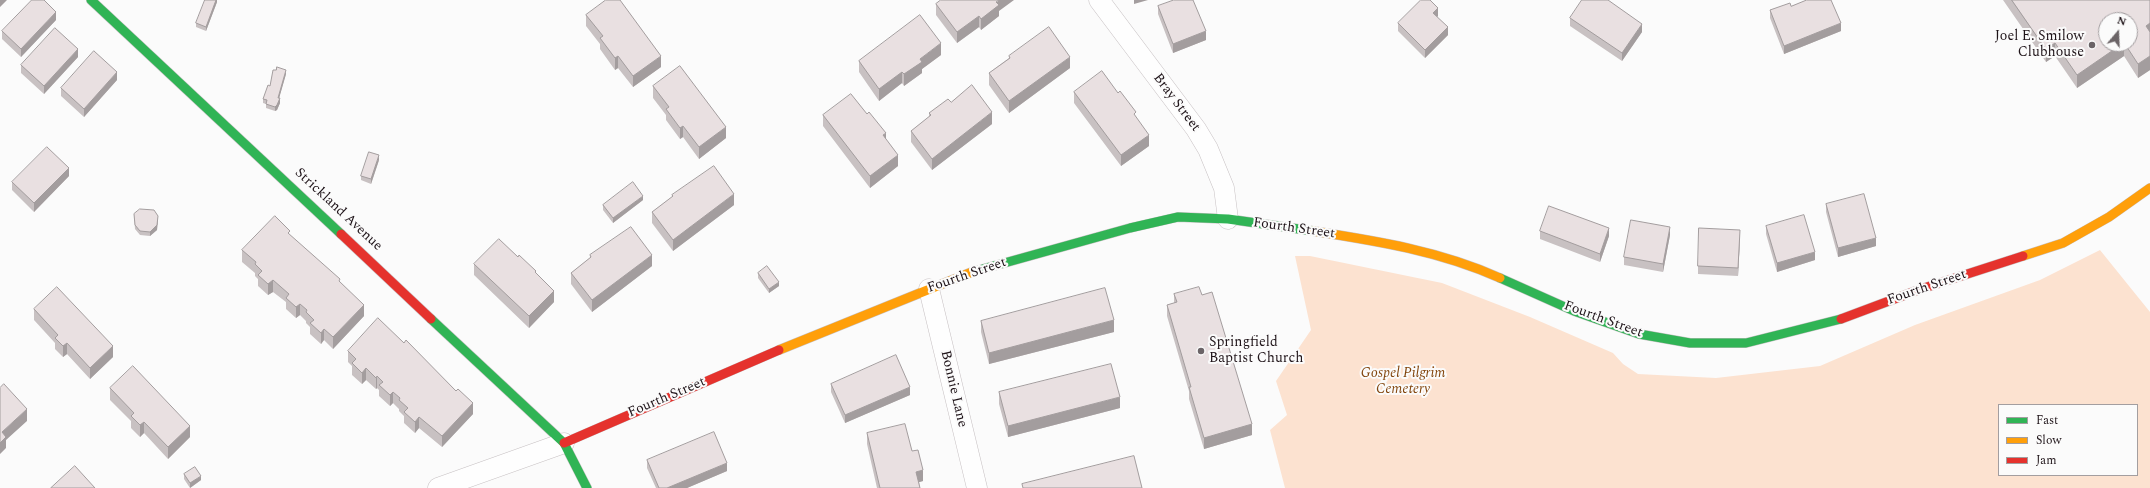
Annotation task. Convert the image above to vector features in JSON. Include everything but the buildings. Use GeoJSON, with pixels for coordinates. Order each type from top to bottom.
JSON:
{"type":"FeatureCollection","features":[{"type":"Feature","properties":{"kind":"street","name":"Strickland Avenue"},"geometry":{"type":"LineString","coordinates":[[92,0],[564,442]]}},
{"type":"Feature","properties":{"kind":"street","name":"Bray Street"},"geometry":{"type":"LineString","coordinates":[[1098,0],[1196,129],[1208,149],[1224,188],[1228,219]]}},
{"type":"Feature","properties":{"kind":"street","name":"Fourth Street"},"geometry":{"type":"LineString","coordinates":[[438,488],[564,442],[823,331],[983,268],[1130,228],[1178,217],[1228,219],[1387,242],[1425,251],[1489,273],[1574,311],[1639,334],[1690,343],[1746,343],[1835,321],[1921,289],[2064,242],[2109,217],[2150,188]]}},
{"type":"Feature","properties":{"kind":"street","name":"Bonnie Lane"},"geometry":{"type":"LineString","coordinates":[[929,289],[977,488]]}},
{"type":"Feature","properties":{"kind":"street"},"geometry":{"type":"LineString","coordinates":[[564,442],[587,488]]}},
{"type":"Feature","properties":{"kind":"green space","name":"Gospel Pilgrim Cemetery"},"geometry":{"type":"Polygon","coordinates":[[[2100,250],[2150,312],[2150,488],[1285,488],[1270,430],[1287,415],[1276,381],[1311,330],[1295,256],[1310,256],[1442,283],[1530,317],[1613,353],[1623,364],[1638,374],[1716,378],[1820,366],[1915,325],[2040,280],[2100,250]]]}},
{"type":"Feature","properties":{"kind":"traffic: fast"},"geometry":{"type":"LineString","coordinates":[[91,0],[341,234]]}},
{"type":"Feature","properties":{"kind":"traffic: fast"},"geometry":{"type":"LineString","coordinates":[[972,272],[1130,228],[1178,217],[1228,219],[1313,231]]}},
{"type":"Feature","properties":{"kind":"traffic: fast"},"geometry":{"type":"LineString","coordinates":[[1500,278],[1574,311],[1639,334],[1690,343],[1746,343],[1841,319]]}},
{"type":"Feature","properties":{"kind":"traffic: fast"},"geometry":{"type":"LineString","coordinates":[[431,319],[564,443],[587,488]]}},
{"type":"Feature","properties":{"kind":"traffic: slow"},"geometry":{"type":"LineString","coordinates":[[2023,256],[2063,243],[2109,217],[2150,188]]}},
{"type":"Feature","properties":{"kind":"traffic: slow"},"geometry":{"type":"LineString","coordinates":[[1313,231],[1408,248],[1454,261],[1500,278]]}},
{"type":"Feature","properties":{"kind":"traffic: slow"},"geometry":{"type":"LineString","coordinates":[[779,350],[972,272]]}},
{"type":"Feature","properties":{"kind":"traffic: jam"},"geometry":{"type":"LineString","coordinates":[[341,234],[431,319]]}},
{"type":"Feature","properties":{"kind":"traffic: jam"},"geometry":{"type":"LineString","coordinates":[[1841,319],[1921,289],[2023,256]]}},
{"type":"Feature","properties":{"kind":"traffic: jam"},"geometry":{"type":"LineString","coordinates":[[564,443],[779,350]]}},
{"type":"Feature","properties":{"kind":"place","name":"Joel E. Smilow Clubhouse"},"geometry":{"type":"Point","coordinates":[2092,45]}},
{"type":"Feature","properties":{"kind":"place","name":"Springfield Baptist Church"},"geometry":{"type":"Point","coordinates":[1201,351]}}]}
